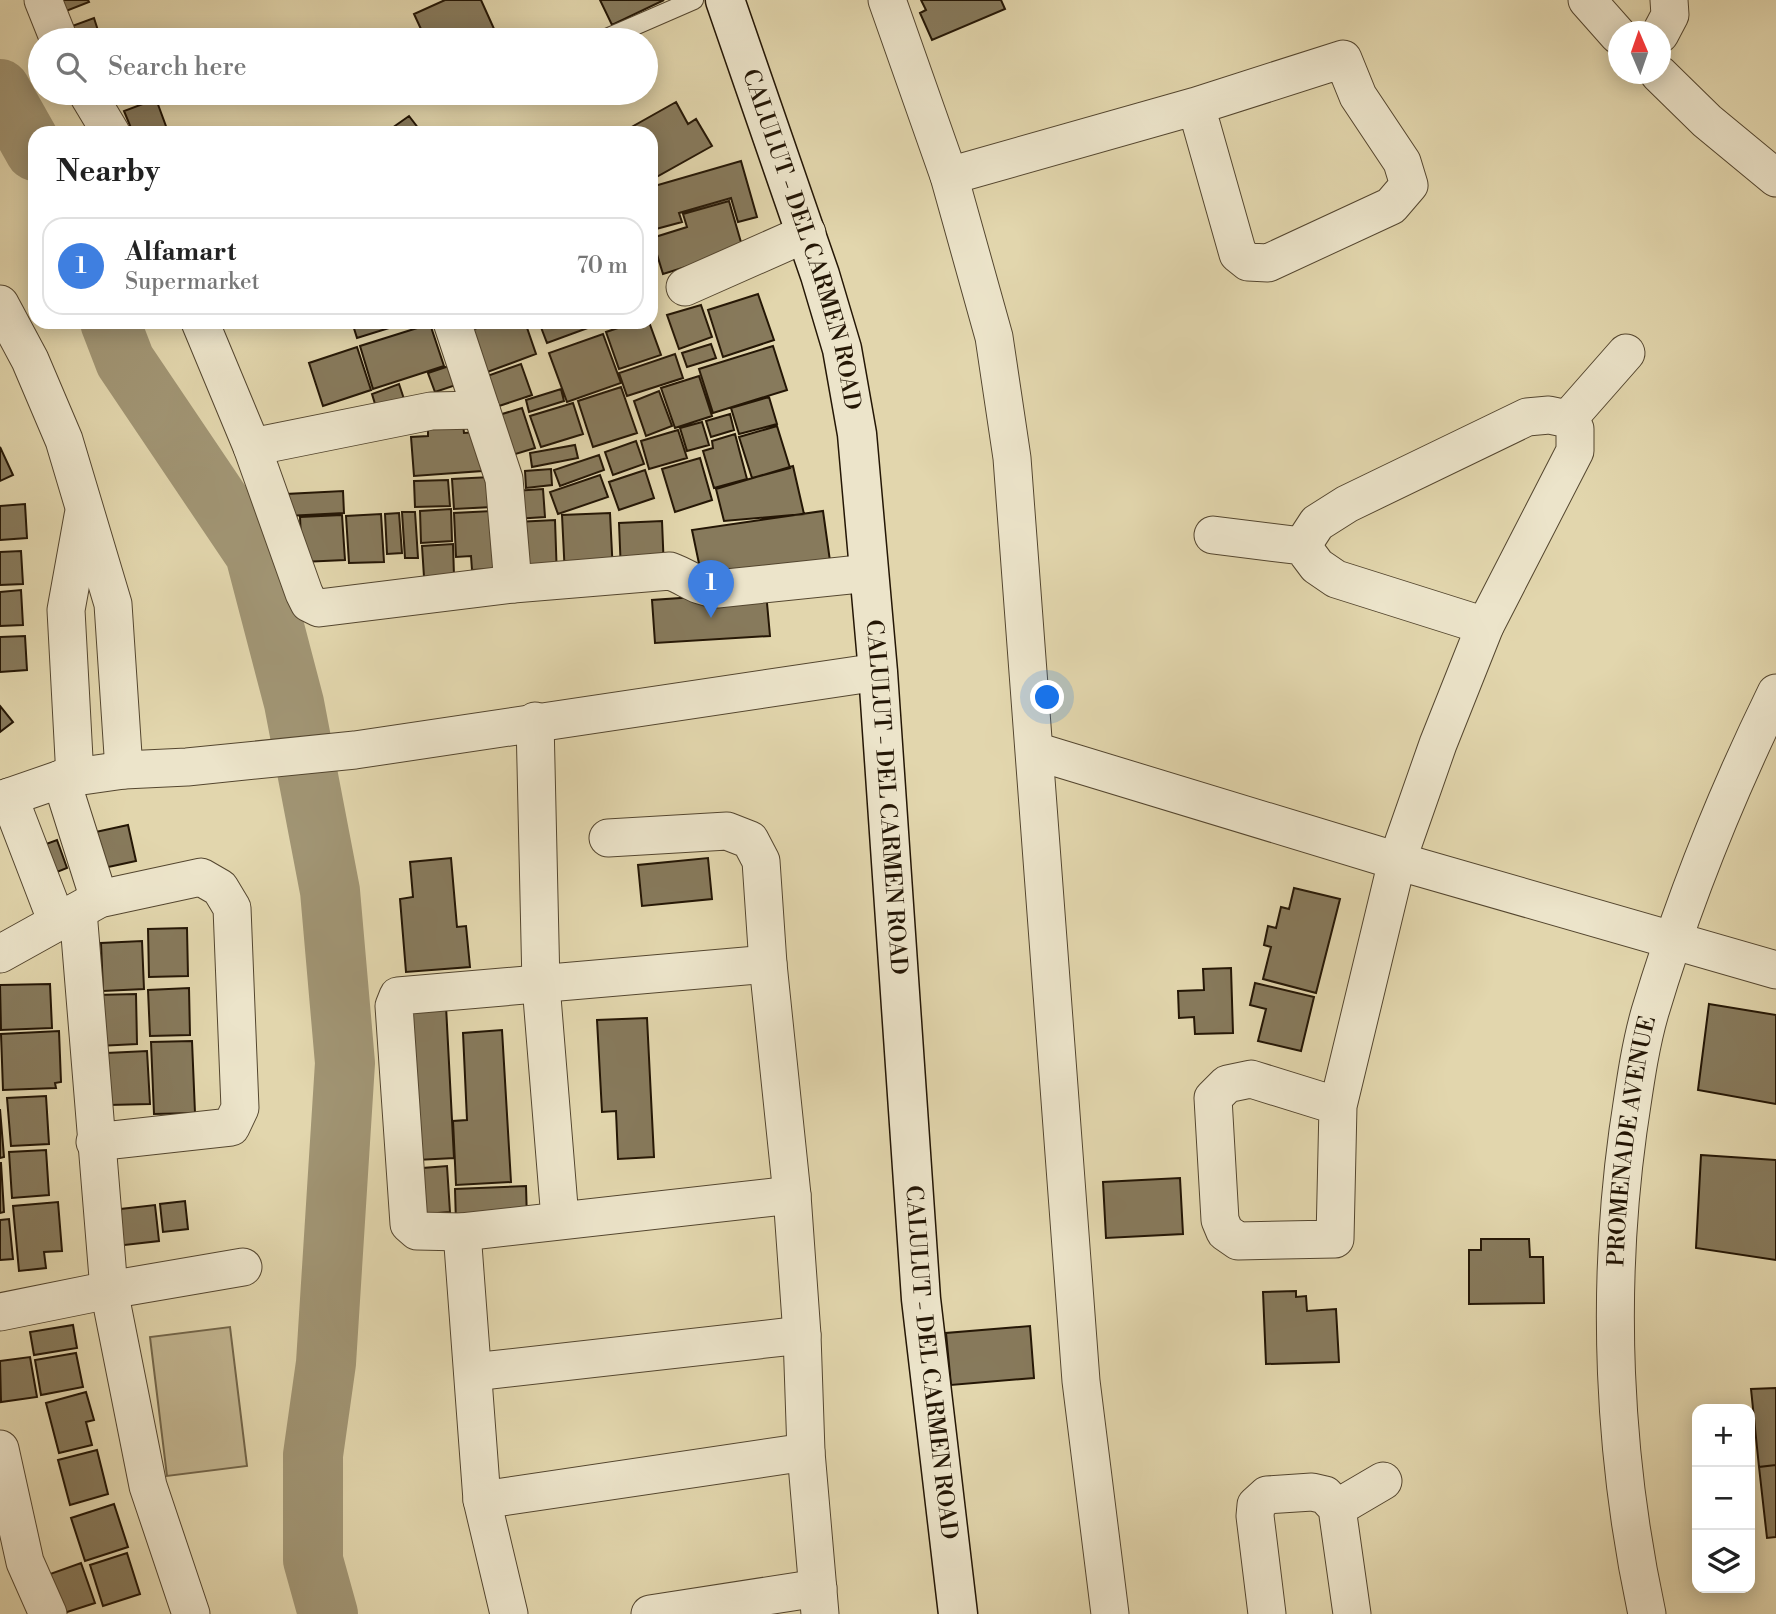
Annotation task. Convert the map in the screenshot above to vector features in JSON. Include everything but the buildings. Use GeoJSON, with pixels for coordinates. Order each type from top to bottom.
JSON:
{"type":"FeatureCollection","features":[{"type":"Feature","properties":{"kind":"main road","name":"CALULUT - DEL CARMEN ROAD"},"geometry":{"type":"LineString","coordinates":[[725,0],[807,233],[842,349],[857,434],[878,672],[921,1299],[958,1614]]}},
{"type":"Feature","properties":{"kind":"street"},"geometry":{"type":"LineString","coordinates":[[43,0],[54,28]]}},
{"type":"Feature","properties":{"kind":"street"},"geometry":{"type":"LineString","coordinates":[[887,0],[949,176],[994,337],[1012,458],[1081,1381],[1110,1614]]}},
{"type":"Feature","properties":{"kind":"street"},"geometry":{"type":"LineString","coordinates":[[1587,0],[1608,23]]}},
{"type":"Feature","properties":{"kind":"street"},"geometry":{"type":"LineString","coordinates":[[1667,21],[1670,15],[1669,0]]}},
{"type":"Feature","properties":{"kind":"street"},"geometry":{"type":"LineString","coordinates":[[949,176],[1196,106],[1343,60],[1358,96],[1402,162],[1409,185],[1391,206],[1268,263],[1248,262],[1238,254],[1196,106]]}},
{"type":"Feature","properties":{"kind":"street"},"geometry":{"type":"LineString","coordinates":[[1669,84],[1707,121],[1776,177]]}},
{"type":"Feature","properties":{"kind":"street"},"geometry":{"type":"LineString","coordinates":[[94,105],[107,126]]}},
{"type":"Feature","properties":{"kind":"street"},"geometry":{"type":"LineString","coordinates":[[685,287],[807,233]]}},
{"type":"Feature","properties":{"kind":"street"},"geometry":{"type":"LineString","coordinates":[[0,304],[30,360],[64,440],[113,604],[124,770]]}},
{"type":"Feature","properties":{"kind":"street"},"geometry":{"type":"LineString","coordinates":[[203,329],[252,447],[304,593],[309,603],[319,608],[513,584],[670,572],[685,576],[698,587],[717,589],[869,573]]}},
{"type":"Feature","properties":{"kind":"street"},"geometry":{"type":"LineString","coordinates":[[454,329],[504,479],[513,584]]}},
{"type":"Feature","properties":{"kind":"street"},"geometry":{"type":"LineString","coordinates":[[1568,419],[1626,353]]}},
{"type":"Feature","properties":{"kind":"street"},"geometry":{"type":"LineString","coordinates":[[252,447],[431,411],[481,410]]}},
{"type":"Feature","properties":{"kind":"street"},"geometry":{"type":"LineString","coordinates":[[1303,545],[1317,523],[1347,503],[1527,417],[1549,415],[1568,419],[1574,429],[1575,451],[1485,626],[1437,744],[1397,861],[1338,1107],[1335,1240],[1238,1241],[1225,1232],[1220,1220],[1213,1098],[1227,1084],[1251,1079],[1338,1107]]}},
{"type":"Feature","properties":{"kind":"street"},"geometry":{"type":"LineString","coordinates":[[84,512],[66,610],[68,778],[94,1142],[109,1290],[148,1486],[191,1614]]}},
{"type":"Feature","properties":{"kind":"street"},"geometry":{"type":"LineString","coordinates":[[1213,535],[1303,545],[1317,566],[1336,579],[1485,626]]}},
{"type":"Feature","properties":{"kind":"street"},"geometry":{"type":"LineString","coordinates":[[78,911],[5,799],[68,778],[124,770],[187,767],[355,750],[535,721],[878,672]]}},
{"type":"Feature","properties":{"kind":"street","name":"PROMENADE AVENUE"},"geometry":{"type":"LineString","coordinates":[[1647,1614],[1626,1502],[1615,1291],[1620,1191],[1633,1098],[1650,1013],[1675,941],[1720,816],[1776,693]]}},
{"type":"Feature","properties":{"kind":"street"},"geometry":{"type":"LineString","coordinates":[[535,721],[541,985],[560,1219]]}},
{"type":"Feature","properties":{"kind":"street"},"geometry":{"type":"LineString","coordinates":[[1035,751],[1397,861],[1776,970]]}},
{"type":"Feature","properties":{"kind":"street"},"geometry":{"type":"LineString","coordinates":[[608,838],[727,831],[750,840],[761,861],[768,964],[792,1195],[802,1335],[806,1452],[819,1601],[650,1614]]}},
{"type":"Feature","properties":{"kind":"street"},"geometry":{"type":"LineString","coordinates":[[0,954],[78,911],[201,877],[220,888],[232,908],[240,1108],[231,1127],[94,1142]]}},
{"type":"Feature","properties":{"kind":"street"},"geometry":{"type":"LineString","coordinates":[[768,964],[398,996],[394,1006],[409,1224],[417,1231],[462,1232],[792,1195]]}},
{"type":"Feature","properties":{"kind":"street"},"geometry":{"type":"LineString","coordinates":[[462,1232],[482,1500],[509,1614]]}},
{"type":"Feature","properties":{"kind":"street"},"geometry":{"type":"LineString","coordinates":[[0,1312],[243,1267]]}},
{"type":"Feature","properties":{"kind":"street"},"geometry":{"type":"LineString","coordinates":[[473,1372],[802,1335]]}},
{"type":"Feature","properties":{"kind":"street"},"geometry":{"type":"LineString","coordinates":[[0,1449],[25,1562],[48,1614]]}},
{"type":"Feature","properties":{"kind":"street"},"geometry":{"type":"LineString","coordinates":[[482,1500],[806,1452]]}},
{"type":"Feature","properties":{"kind":"street"},"geometry":{"type":"LineString","coordinates":[[1337,1508],[1383,1481]]}},
{"type":"Feature","properties":{"kind":"street"},"geometry":{"type":"LineString","coordinates":[[1267,1614],[1256,1505],[1267,1495],[1312,1492],[1325,1495],[1337,1508],[1352,1614]]}},
{"type":"Feature","properties":{"kind":"lane"},"geometry":{"type":"LineString","coordinates":[[630,28],[694,0]]}},
{"type":"Feature","properties":{"kind":"shaded area"},"geometry":{"type":"Polygon","coordinates":[[[230,1327],[247,1466],[167,1476],[150,1337],[230,1327]]]}},
{"type":"Feature","properties":{"kind":"waterway"},"geometry":{"type":"LineString","coordinates":[[0,89],[28,139]]}},
{"type":"Feature","properties":{"kind":"waterway"},"geometry":{"type":"LineString","coordinates":[[113,329],[125,361],[255,554],[294,703],[330,891],[345,1063],[326,1363],[313,1455],[313,1560],[328,1614]]}},
{"type":"Feature","properties":{"kind":"place","name":"Alfamart"},"geometry":{"type":"Point","coordinates":[711,618]}}]}
